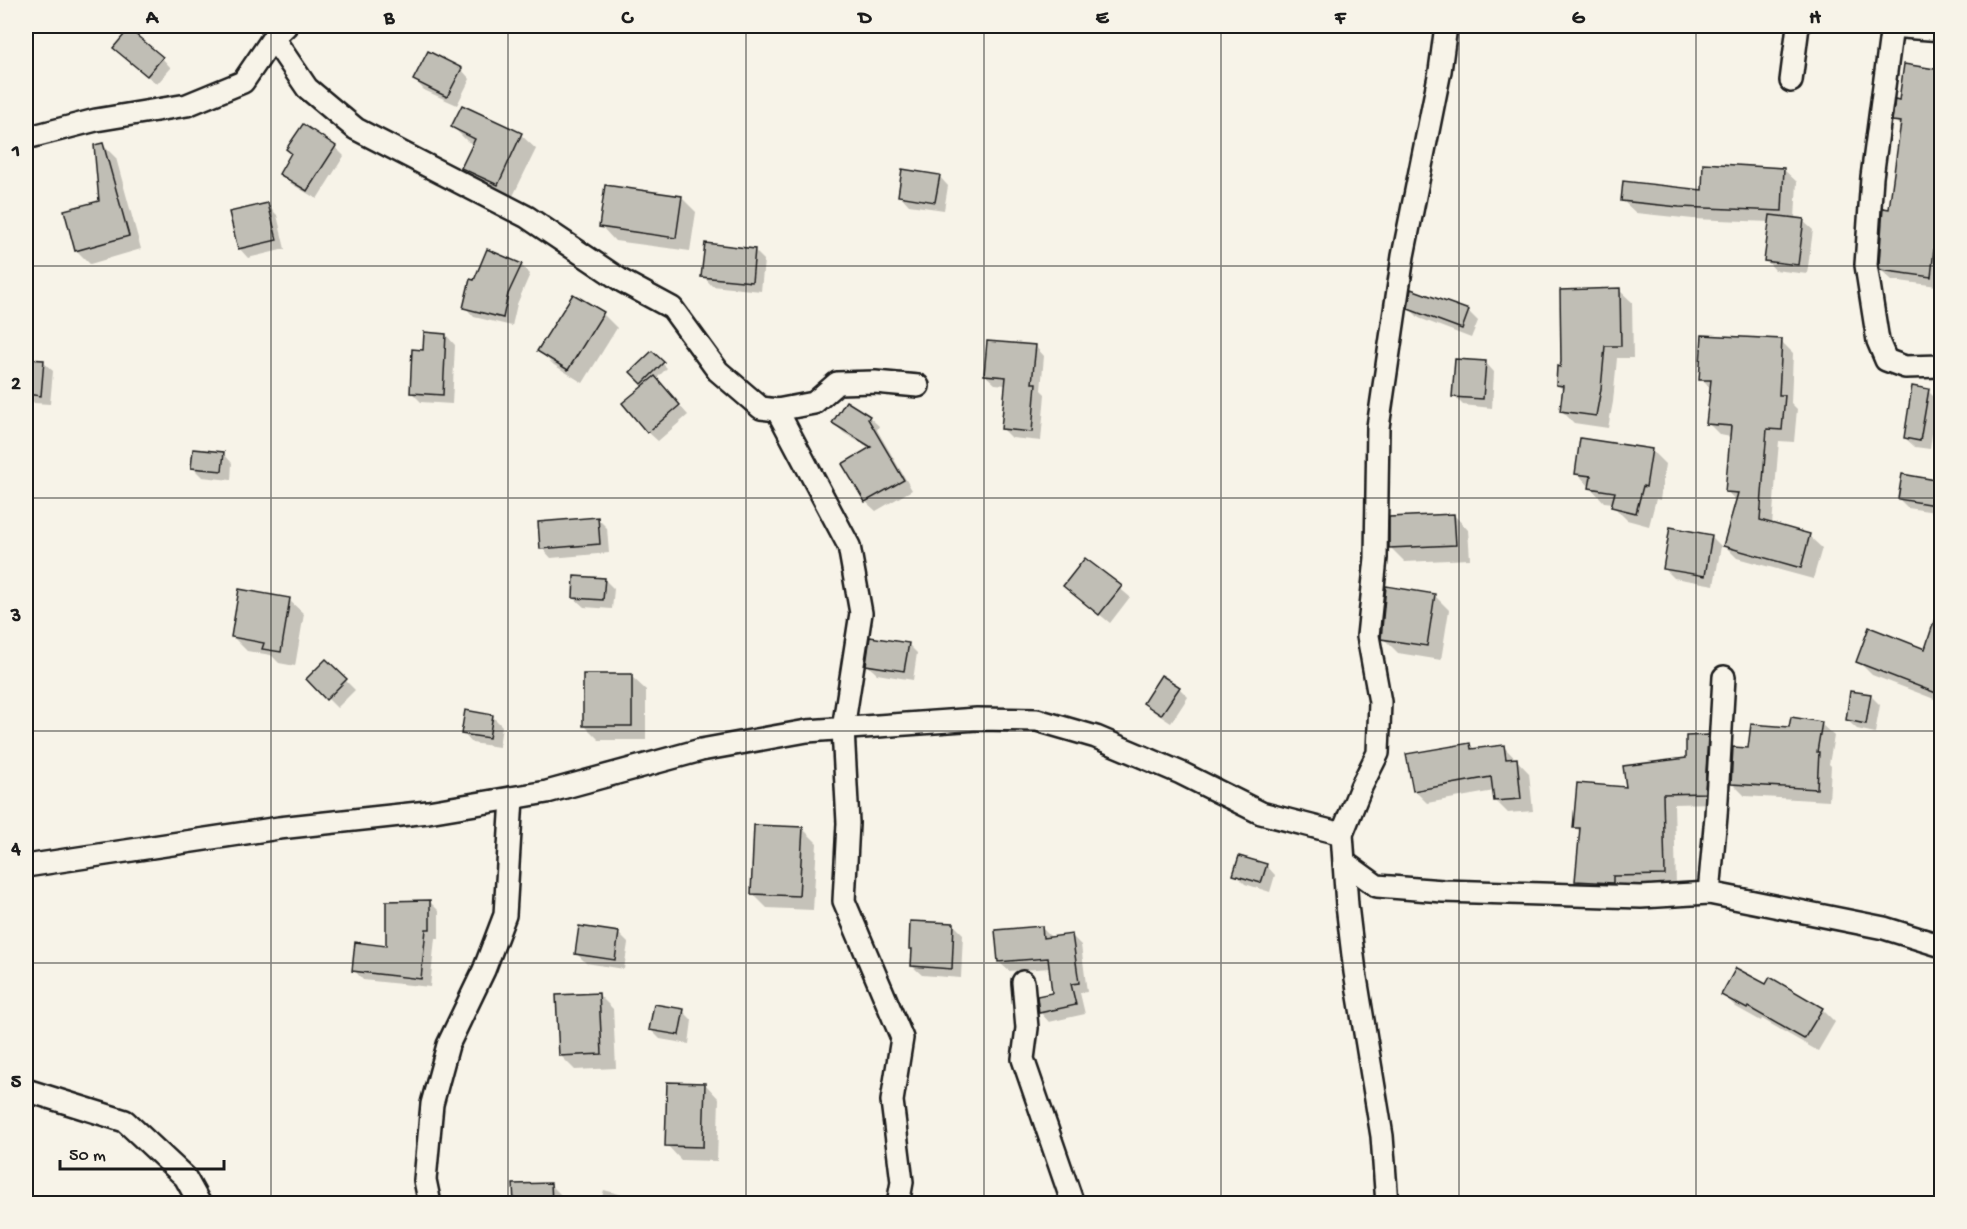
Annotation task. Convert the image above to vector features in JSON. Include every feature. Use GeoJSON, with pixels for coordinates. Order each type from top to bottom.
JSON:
{"type":"FeatureCollection","features":[{"type":"Feature","properties":{"kind":"street"},"geometry":{"type":"LineString","coordinates":[[1387,1203],[1382,1137],[1355,972],[1342,834],[1378,753],[1380,702],[1368,636],[1376,558],[1378,427],[1403,255],[1440,71],[1446,26]]}},
{"type":"Feature","properties":{"kind":"street"},"geometry":{"type":"LineString","coordinates":[[1791,81],[1798,26]]}},
{"type":"Feature","properties":{"kind":"street"},"geometry":{"type":"LineString","coordinates":[[1941,30],[1891,26],[1872,177],[1866,265],[1878,341],[1886,360],[1905,367],[1941,366]]}},
{"type":"Feature","properties":{"kind":"street"},"geometry":{"type":"LineString","coordinates":[[26,138],[96,120],[188,105],[243,82],[280,32],[307,88],[356,129],[527,217],[622,281],[672,308],[718,370],[761,408],[777,410],[814,403],[837,382],[875,382],[918,386]]}},
{"type":"Feature","properties":{"kind":"street"},"geometry":{"type":"LineString","coordinates":[[777,410],[849,546],[861,613],[843,729],[848,823],[844,902],[902,1038],[892,1101],[902,1182],[898,1203]]}},
{"type":"Feature","properties":{"kind":"street"},"geometry":{"type":"LineString","coordinates":[[1709,893],[1724,677]]}},
{"type":"Feature","properties":{"kind":"street"},"geometry":{"type":"LineString","coordinates":[[26,866],[279,828],[428,812],[547,792],[701,750],[807,731],[976,719],[1037,720],[1096,737],[1171,768],[1261,813],[1342,834]]}},
{"type":"Feature","properties":{"kind":"street"},"geometry":{"type":"LineString","coordinates":[[430,1203],[425,1180],[432,1104],[448,1045],[484,970],[505,915],[512,798]]}},
{"type":"Feature","properties":{"kind":"street"},"geometry":{"type":"LineString","coordinates":[[1344,862],[1377,886],[1443,891],[1641,897],[1709,893],[1884,928],[1941,946]]}},
{"type":"Feature","properties":{"kind":"street"},"geometry":{"type":"LineString","coordinates":[[1348,913],[1377,886]]}},
{"type":"Feature","properties":{"kind":"street"},"geometry":{"type":"LineString","coordinates":[[1023,982],[1027,1028],[1023,1059],[1073,1203]]}},
{"type":"Feature","properties":{"kind":"street"},"geometry":{"type":"LineString","coordinates":[[26,1090],[125,1121],[185,1177],[200,1203]]}},
{"type":"Feature","properties":{"kind":"building"},"geometry":{"type":"Polygon","coordinates":[[[129,29],[163,57],[147,76],[113,48],[129,29]]]}},
{"type":"Feature","properties":{"kind":"building"},"geometry":{"type":"Polygon","coordinates":[[[428,51],[462,68],[447,97],[413,80],[428,51]]]}},
{"type":"Feature","properties":{"kind":"building"},"geometry":{"type":"Polygon","coordinates":[[[1904,64],[1941,70],[1941,184],[1931,277],[1880,270],[1879,264],[1883,208],[1889,209],[1901,122],[1892,121],[1895,99],[1899,100],[1904,64]]]}},
{"type":"Feature","properties":{"kind":"building"},"geometry":{"type":"Polygon","coordinates":[[[462,105],[522,133],[498,185],[461,168],[475,139],[451,127],[462,105]]]}},
{"type":"Feature","properties":{"kind":"building"},"geometry":{"type":"Polygon","coordinates":[[[303,124],[336,146],[307,191],[279,174],[291,153],[286,149],[303,124]]]}},
{"type":"Feature","properties":{"kind":"building"},"geometry":{"type":"Polygon","coordinates":[[[103,143],[129,236],[75,251],[64,210],[99,201],[94,145],[103,143]]]}},
{"type":"Feature","properties":{"kind":"building"},"geometry":{"type":"Polygon","coordinates":[[[1703,163],[1784,168],[1782,211],[1679,207],[1621,201],[1623,181],[1702,190],[1703,163]]]}},
{"type":"Feature","properties":{"kind":"building"},"geometry":{"type":"Polygon","coordinates":[[[902,169],[940,175],[935,202],[898,196],[902,169]]]}},
{"type":"Feature","properties":{"kind":"building"},"geometry":{"type":"Polygon","coordinates":[[[605,185],[682,196],[676,238],[599,227],[605,185]]]}},
{"type":"Feature","properties":{"kind":"building"},"geometry":{"type":"Polygon","coordinates":[[[268,203],[277,240],[238,249],[229,212],[268,203]]]}},
{"type":"Feature","properties":{"kind":"building"},"geometry":{"type":"Polygon","coordinates":[[[1770,215],[1804,219],[1798,265],[1764,261],[1770,215]]]}},
{"type":"Feature","properties":{"kind":"building"},"geometry":{"type":"Polygon","coordinates":[[[705,243],[755,249],[752,282],[701,277],[705,243]]]}},
{"type":"Feature","properties":{"kind":"building"},"geometry":{"type":"Polygon","coordinates":[[[487,249],[522,264],[508,294],[503,318],[463,308],[470,279],[474,280],[487,249]]]}},
{"type":"Feature","properties":{"kind":"building"},"geometry":{"type":"Polygon","coordinates":[[[1620,288],[1621,346],[1605,346],[1596,416],[1560,411],[1563,386],[1556,385],[1557,366],[1560,367],[1561,362],[1560,290],[1620,288]]]}},
{"type":"Feature","properties":{"kind":"building"},"geometry":{"type":"Polygon","coordinates":[[[1411,289],[1469,310],[1462,329],[1408,309],[1411,289]]]}},
{"type":"Feature","properties":{"kind":"building"},"geometry":{"type":"Polygon","coordinates":[[[573,294],[604,312],[568,370],[537,351],[573,294]]]}},
{"type":"Feature","properties":{"kind":"building"},"geometry":{"type":"Polygon","coordinates":[[[424,332],[446,334],[443,395],[410,393],[412,349],[423,350],[424,332]]]}},
{"type":"Feature","properties":{"kind":"building"},"geometry":{"type":"Polygon","coordinates":[[[1702,335],[1782,339],[1779,395],[1785,395],[1782,430],[1767,429],[1760,520],[1810,534],[1801,568],[1723,546],[1738,493],[1725,492],[1731,426],[1706,424],[1711,380],[1699,380],[1702,335]]]}},
{"type":"Feature","properties":{"kind":"building"},"geometry":{"type":"Polygon","coordinates":[[[987,341],[1036,345],[1032,383],[1036,383],[1032,432],[1001,429],[1006,377],[984,375],[987,341]]]}},
{"type":"Feature","properties":{"kind":"building"},"geometry":{"type":"Polygon","coordinates":[[[652,351],[664,362],[642,384],[630,372],[652,351]]]}},
{"type":"Feature","properties":{"kind":"building"},"geometry":{"type":"Polygon","coordinates":[[[26,359],[44,360],[41,396],[26,394],[26,359]]]}},
{"type":"Feature","properties":{"kind":"building"},"geometry":{"type":"Polygon","coordinates":[[[1455,359],[1486,361],[1483,399],[1452,397],[1455,359]]]}},
{"type":"Feature","properties":{"kind":"building"},"geometry":{"type":"Polygon","coordinates":[[[655,376],[680,405],[647,433],[622,403],[655,376]]]}},
{"type":"Feature","properties":{"kind":"building"},"geometry":{"type":"Polygon","coordinates":[[[1912,386],[1929,389],[1920,441],[1904,438],[1912,386]]]}},
{"type":"Feature","properties":{"kind":"building"},"geometry":{"type":"Polygon","coordinates":[[[846,401],[870,416],[868,419],[904,480],[865,502],[842,464],[871,447],[832,423],[846,401]]]}},
{"type":"Feature","properties":{"kind":"building"},"geometry":{"type":"Polygon","coordinates":[[[1580,438],[1652,449],[1646,487],[1643,486],[1636,513],[1611,507],[1615,492],[1589,488],[1591,476],[1575,474],[1580,438]]]}},
{"type":"Feature","properties":{"kind":"building"},"geometry":{"type":"Polygon","coordinates":[[[193,449],[224,452],[222,471],[191,468],[193,449]]]}},
{"type":"Feature","properties":{"kind":"building"},"geometry":{"type":"Polygon","coordinates":[[[1902,474],[1941,481],[1941,506],[1898,499],[1902,474]]]}},
{"type":"Feature","properties":{"kind":"building"},"geometry":{"type":"Polygon","coordinates":[[[1454,514],[1456,545],[1389,548],[1389,517],[1454,514]]]}},
{"type":"Feature","properties":{"kind":"building"},"geometry":{"type":"Polygon","coordinates":[[[598,517],[600,544],[540,549],[538,522],[598,517]]]}},
{"type":"Feature","properties":{"kind":"building"},"geometry":{"type":"Polygon","coordinates":[[[1670,527],[1712,535],[1705,576],[1663,569],[1670,527]]]}},
{"type":"Feature","properties":{"kind":"building"},"geometry":{"type":"Polygon","coordinates":[[[1085,558],[1122,586],[1099,615],[1063,586],[1085,558]]]}},
{"type":"Feature","properties":{"kind":"building"},"geometry":{"type":"Polygon","coordinates":[[[574,576],[605,578],[603,600],[573,598],[574,576]]]}},
{"type":"Feature","properties":{"kind":"building"},"geometry":{"type":"Polygon","coordinates":[[[1386,586],[1435,594],[1427,646],[1381,639],[1386,586]]]}},
{"type":"Feature","properties":{"kind":"building"},"geometry":{"type":"Polygon","coordinates":[[[239,589],[290,598],[281,652],[262,649],[264,643],[231,637],[239,589]]]}},
{"type":"Feature","properties":{"kind":"building"},"geometry":{"type":"Polygon","coordinates":[[[1938,609],[1941,609],[1941,695],[1856,662],[1869,627],[1925,649],[1938,609]]]}},
{"type":"Feature","properties":{"kind":"building"},"geometry":{"type":"Polygon","coordinates":[[[870,637],[909,643],[904,671],[866,665],[870,637]]]}},
{"type":"Feature","properties":{"kind":"building"},"geometry":{"type":"Polygon","coordinates":[[[326,659],[347,679],[326,700],[306,679],[326,659]]]}},
{"type":"Feature","properties":{"kind":"building"},"geometry":{"type":"Polygon","coordinates":[[[583,674],[632,674],[632,726],[583,726],[583,674]]]}},
{"type":"Feature","properties":{"kind":"building"},"geometry":{"type":"Polygon","coordinates":[[[1161,675],[1180,687],[1161,715],[1143,703],[1161,675]]]}},
{"type":"Feature","properties":{"kind":"building"},"geometry":{"type":"Polygon","coordinates":[[[1850,691],[1871,694],[1866,724],[1846,720],[1850,691]]]}},
{"type":"Feature","properties":{"kind":"building"},"geometry":{"type":"Polygon","coordinates":[[[465,710],[493,715],[489,738],[461,734],[465,710]]]}},
{"type":"Feature","properties":{"kind":"building"},"geometry":{"type":"Polygon","coordinates":[[[1791,717],[1822,722],[1817,752],[1819,752],[1817,789],[1731,784],[1733,747],[1748,748],[1751,724],[1789,727],[1791,717]]]}},
{"type":"Feature","properties":{"kind":"building"},"geometry":{"type":"Polygon","coordinates":[[[1708,735],[1705,793],[1663,794],[1665,875],[1613,876],[1613,883],[1575,881],[1580,828],[1573,828],[1577,783],[1626,787],[1623,766],[1686,758],[1686,736],[1708,735]]]}},
{"type":"Feature","properties":{"kind":"building"},"geometry":{"type":"Polygon","coordinates":[[[1470,743],[1471,749],[1504,745],[1506,759],[1517,758],[1521,799],[1494,801],[1491,777],[1413,791],[1406,754],[1470,743]]]}},
{"type":"Feature","properties":{"kind":"building"},"geometry":{"type":"Polygon","coordinates":[[[754,825],[803,827],[799,896],[751,894],[754,825]]]}},
{"type":"Feature","properties":{"kind":"building"},"geometry":{"type":"Polygon","coordinates":[[[1239,856],[1267,864],[1261,883],[1233,875],[1239,856]]]}},
{"type":"Feature","properties":{"kind":"building"},"geometry":{"type":"Polygon","coordinates":[[[430,900],[430,929],[426,929],[421,979],[352,971],[355,942],[386,946],[386,901],[430,900]]]}},
{"type":"Feature","properties":{"kind":"building"},"geometry":{"type":"Polygon","coordinates":[[[910,921],[954,923],[952,969],[911,966],[910,921]]]}},
{"type":"Feature","properties":{"kind":"building"},"geometry":{"type":"Polygon","coordinates":[[[579,926],[619,932],[615,960],[575,954],[579,926]]]}},
{"type":"Feature","properties":{"kind":"building"},"geometry":{"type":"Polygon","coordinates":[[[1042,926],[1043,938],[1072,934],[1079,983],[1071,984],[1076,1005],[1039,1013],[1037,996],[1052,993],[1048,958],[998,962],[995,930],[1042,926]]]}},
{"type":"Feature","properties":{"kind":"building"},"geometry":{"type":"Polygon","coordinates":[[[1736,968],[1766,984],[1770,977],[1823,1008],[1804,1039],[1748,1007],[1747,1009],[1721,995],[1736,968]]]}},
{"type":"Feature","properties":{"kind":"building"},"geometry":{"type":"Polygon","coordinates":[[[599,993],[602,1054],[559,1056],[556,995],[599,993]]]}},
{"type":"Feature","properties":{"kind":"building"},"geometry":{"type":"Polygon","coordinates":[[[654,1004],[684,1009],[679,1035],[649,1030],[654,1004]]]}},
{"type":"Feature","properties":{"kind":"building"},"geometry":{"type":"Polygon","coordinates":[[[667,1082],[705,1083],[703,1147],[665,1146],[667,1082]]]}},
{"type":"Feature","properties":{"kind":"building"},"geometry":{"type":"Polygon","coordinates":[[[551,1183],[552,1203],[514,1203],[513,1184],[551,1183]]]}}]}
